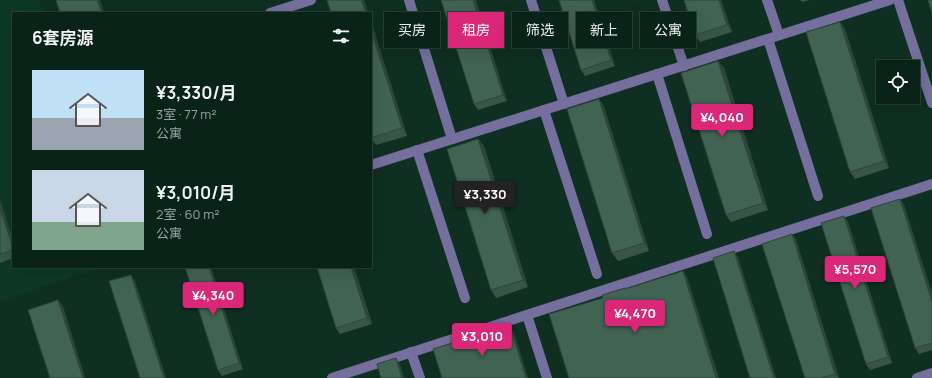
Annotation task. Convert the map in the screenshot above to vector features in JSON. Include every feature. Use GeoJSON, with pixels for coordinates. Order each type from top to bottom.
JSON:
{"type":"FeatureCollection","features":[{"type":"Feature","properties":{"kind":"street"},"geometry":{"type":"LineString","coordinates":[[273,12],[311,0]]}},
{"type":"Feature","properties":{"kind":"street"},"geometry":{"type":"LineString","coordinates":[[409,0],[452,139]]}},
{"type":"Feature","properties":{"kind":"street"},"geometry":{"type":"LineString","coordinates":[[531,0],[564,104]]}},
{"type":"Feature","properties":{"kind":"street"},"geometry":{"type":"LineString","coordinates":[[662,0],[684,66]]}},
{"type":"Feature","properties":{"kind":"street"},"geometry":{"type":"LineString","coordinates":[[767,0],[779,35]]}},
{"type":"Feature","properties":{"kind":"street"},"geometry":{"type":"LineString","coordinates":[[372,165],[890,0]]}},
{"type":"Feature","properties":{"kind":"street"},"geometry":{"type":"LineString","coordinates":[[898,0],[932,103]]}},
{"type":"Feature","properties":{"kind":"street"},"geometry":{"type":"LineString","coordinates":[[768,39],[818,196]]}},
{"type":"Feature","properties":{"kind":"street"},"geometry":{"type":"LineString","coordinates":[[657,74],[707,234]]}},
{"type":"Feature","properties":{"kind":"street"},"geometry":{"type":"LineString","coordinates":[[544,110],[597,274]]}},
{"type":"Feature","properties":{"kind":"street"},"geometry":{"type":"LineString","coordinates":[[417,150],[464,298]]}},
{"type":"Feature","properties":{"kind":"street"},"geometry":{"type":"LineString","coordinates":[[332,378],[932,184]]}},
{"type":"Feature","properties":{"kind":"street"},"geometry":{"type":"LineString","coordinates":[[527,315],[547,378]]}},
{"type":"Feature","properties":{"kind":"street"},"geometry":{"type":"LineString","coordinates":[[411,352],[420,378]]}},
{"type":"Feature","properties":{"kind":"street"},"geometry":{"type":"LineString","coordinates":[[917,378],[932,373]]}},
{"type":"Feature","properties":{"kind":"shaded area"},"geometry":{"type":"Polygon","coordinates":[[[0,0],[39,0],[43,12],[12,12],[12,268],[100,268],[0,301],[0,0]]]}},
{"type":"Feature","properties":{"kind":"building"},"geometry":{"type":"Polygon","coordinates":[[[56,0],[97,0],[102,12],[60,12],[56,0]]]}},
{"type":"Feature","properties":{"kind":"building"},"geometry":{"type":"Polygon","coordinates":[[[327,0],[361,0],[366,12],[331,12],[327,0]]]}},
{"type":"Feature","properties":{"kind":"building"},"geometry":{"type":"Polygon","coordinates":[[[441,0],[473,0],[477,12],[448,12],[448,22],[441,0]]]}},
{"type":"Feature","properties":{"kind":"building"},"geometry":{"type":"Polygon","coordinates":[[[559,0],[592,0],[596,12],[576,12],[576,48],[607,48],[611,60],[581,70],[568,29],[568,12],[563,12],[559,0]]]}},
{"type":"Feature","properties":{"kind":"building"},"geometry":{"type":"Polygon","coordinates":[[[684,0],[719,0],[727,25],[696,35],[696,12],[688,12],[684,0]]]}},
{"type":"Feature","properties":{"kind":"building"},"geometry":{"type":"Polygon","coordinates":[[[928,0],[932,0],[932,13],[928,0]]]}},
{"type":"Feature","properties":{"kind":"building"},"geometry":{"type":"Polygon","coordinates":[[[840,22],[884,161],[850,172],[806,32],[840,22]]]}},
{"type":"Feature","properties":{"kind":"building"},"geometry":{"type":"Polygon","coordinates":[[[372,33],[402,128],[372,138],[372,33]]]}},
{"type":"Feature","properties":{"kind":"building"},"geometry":{"type":"Polygon","coordinates":[[[456,48],[488,48],[503,95],[474,104],[456,48]]]}},
{"type":"Feature","properties":{"kind":"building"},"geometry":{"type":"Polygon","coordinates":[[[718,61],[763,203],[726,215],[681,73],[718,61]]]}},
{"type":"Feature","properties":{"kind":"building"},"geometry":{"type":"Polygon","coordinates":[[[599,99],[644,243],[612,253],[567,109],[599,99]]]}},
{"type":"Feature","properties":{"kind":"building"},"geometry":{"type":"Polygon","coordinates":[[[478,139],[523,280],[491,290],[447,149],[478,139]]]}},
{"type":"Feature","properties":{"kind":"building"},"geometry":{"type":"Polygon","coordinates":[[[900,199],[932,302],[932,343],[915,348],[871,208],[900,199]]]}},
{"type":"Feature","properties":{"kind":"building"},"geometry":{"type":"Polygon","coordinates":[[[0,208],[12,245],[12,250],[0,254],[0,208]]]}},
{"type":"Feature","properties":{"kind":"building"},"geometry":{"type":"Polygon","coordinates":[[[844,216],[888,357],[866,364],[821,223],[844,216]]]}},
{"type":"Feature","properties":{"kind":"building"},"geometry":{"type":"Polygon","coordinates":[[[792,234],[835,374],[821,378],[805,378],[762,244],[792,234]]]}},
{"type":"Feature","properties":{"kind":"building"},"geometry":{"type":"Polygon","coordinates":[[[734,251],[774,378],[750,378],[713,258],[734,251]]]}},
{"type":"Feature","properties":{"kind":"building"},"geometry":{"type":"Polygon","coordinates":[[[185,268],[209,268],[239,363],[218,370],[185,268]]]}},
{"type":"Feature","properties":{"kind":"building"},"geometry":{"type":"Polygon","coordinates":[[[317,268],[351,268],[367,318],[336,328],[317,268]]]}},
{"type":"Feature","properties":{"kind":"building"},"geometry":{"type":"Polygon","coordinates":[[[683,271],[716,378],[569,378],[549,314],[603,298],[602,295],[683,271]]]}},
{"type":"Feature","properties":{"kind":"building"},"geometry":{"type":"Polygon","coordinates":[[[131,275],[164,378],[140,378],[109,281],[131,275]]]}},
{"type":"Feature","properties":{"kind":"building"},"geometry":{"type":"Polygon","coordinates":[[[58,300],[83,378],[50,378],[28,310],[58,300]]]}},
{"type":"Feature","properties":{"kind":"building"},"geometry":{"type":"Polygon","coordinates":[[[510,326],[526,378],[442,378],[433,349],[465,339],[465,341],[510,326]]]}},
{"type":"Feature","properties":{"kind":"building"},"geometry":{"type":"Polygon","coordinates":[[[396,358],[402,378],[381,378],[377,364],[396,358]]]}}]}
